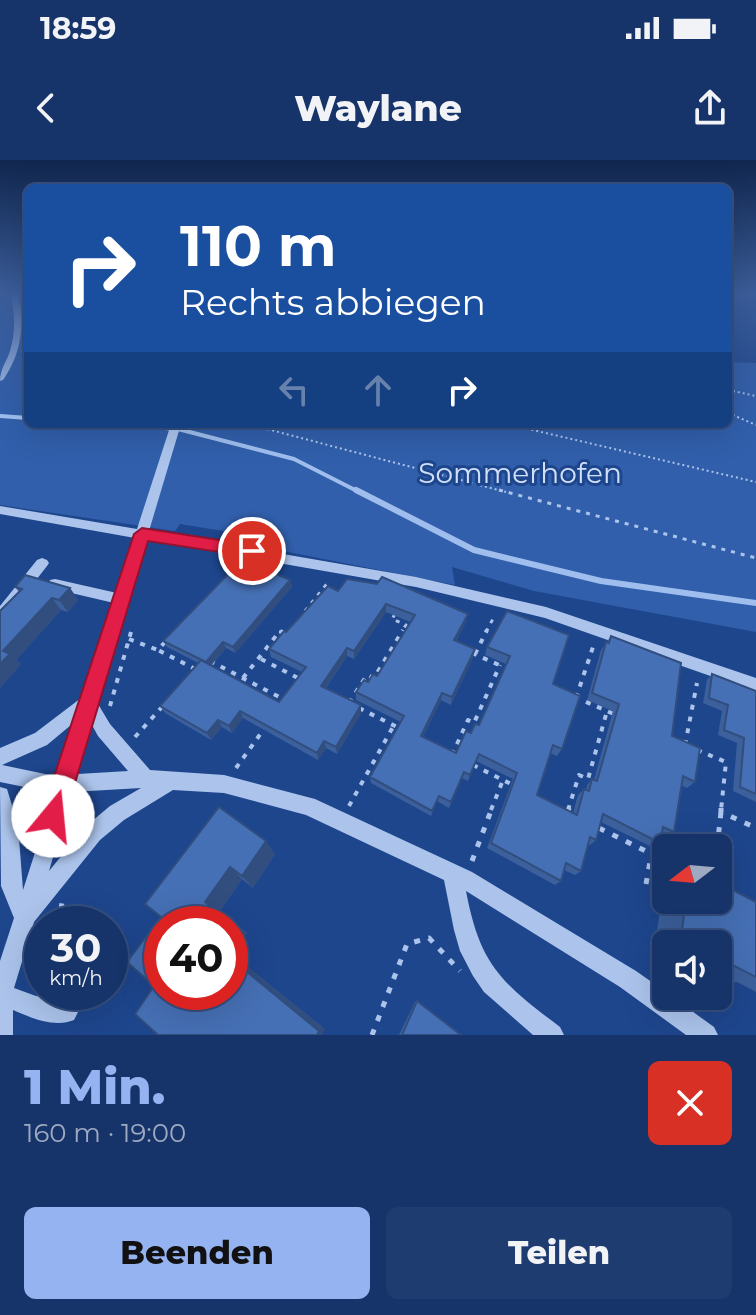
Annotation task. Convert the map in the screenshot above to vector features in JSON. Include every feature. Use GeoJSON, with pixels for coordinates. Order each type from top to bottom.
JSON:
{"type":"FeatureCollection","features":[{"type":"Feature","properties":{"kind":"street"},"geometry":{"type":"LineString","coordinates":[[0,378],[17,334]]}},
{"type":"Feature","properties":{"kind":"street"},"geometry":{"type":"LineString","coordinates":[[27,906],[174,429]]}},
{"type":"Feature","properties":{"kind":"street"},"geometry":{"type":"LineString","coordinates":[[0,510],[341,566],[531,609],[651,646],[756,685]]}},
{"type":"Feature","properties":{"kind":"street"},"geometry":{"type":"LineString","coordinates":[[0,616],[42,563]]}},
{"type":"Feature","properties":{"kind":"street"},"geometry":{"type":"LineString","coordinates":[[38,579],[120,599]]}},
{"type":"Feature","properties":{"kind":"street"},"geometry":{"type":"LineString","coordinates":[[0,757],[41,739],[88,701]]}},
{"type":"Feature","properties":{"kind":"street"},"geometry":{"type":"LineString","coordinates":[[88,701],[104,730],[146,779]]}},
{"type":"Feature","properties":{"kind":"street"},"geometry":{"type":"LineString","coordinates":[[0,773],[28,781],[63,784],[146,779],[224,784],[308,806],[459,877],[628,979],[706,1035]]}},
{"type":"Feature","properties":{"kind":"street"},"geometry":{"type":"LineString","coordinates":[[33,906],[93,833],[117,813],[172,780]]}},
{"type":"Feature","properties":{"kind":"street"},"geometry":{"type":"LineString","coordinates":[[0,796],[8,825],[11,886],[24,917],[0,995],[1,1035]]}},
{"type":"Feature","properties":{"kind":"street"},"geometry":{"type":"LineString","coordinates":[[459,877],[462,928],[482,973],[502,997],[552,1035]]}},
{"type":"Feature","properties":{"kind":"street"},"geometry":{"type":"LineString","coordinates":[[0,995],[36,1008],[66,1012]]}},
{"type":"Feature","properties":{"kind":"path"},"geometry":{"type":"LineString","coordinates":[[732,391],[756,396]]}},
{"type":"Feature","properties":{"kind":"path"},"geometry":{"type":"LineString","coordinates":[[732,415],[756,425]]}},
{"type":"Feature","properties":{"kind":"path"},"geometry":{"type":"LineString","coordinates":[[263,428],[756,558]]}},
{"type":"Feature","properties":{"kind":"path"},"geometry":{"type":"LineString","coordinates":[[524,428],[756,482]]}},
{"type":"Feature","properties":{"kind":"path"},"geometry":{"type":"LineString","coordinates":[[305,611],[333,576]]}},
{"type":"Feature","properties":{"kind":"path"},"geometry":{"type":"LineString","coordinates":[[349,703],[367,675],[374,678],[406,625],[392,619],[400,607]]}},
{"type":"Feature","properties":{"kind":"path"},"geometry":{"type":"LineString","coordinates":[[475,654],[496,612]]}},
{"type":"Feature","properties":{"kind":"path"},"geometry":{"type":"LineString","coordinates":[[243,678],[280,631],[287,634]]}},
{"type":"Feature","properties":{"kind":"path"},"geometry":{"type":"LineString","coordinates":[[129,639],[195,669]]}},
{"type":"Feature","properties":{"kind":"path"},"geometry":{"type":"LineString","coordinates":[[158,650],[169,639]]}},
{"type":"Feature","properties":{"kind":"path"},"geometry":{"type":"LineString","coordinates":[[576,698],[595,639]]}},
{"type":"Feature","properties":{"kind":"path"},"geometry":{"type":"LineString","coordinates":[[461,648],[513,671]]}},
{"type":"Feature","properties":{"kind":"path"},"geometry":{"type":"LineString","coordinates":[[185,680],[205,658],[285,700]]}},
{"type":"Feature","properties":{"kind":"path"},"geometry":{"type":"LineString","coordinates":[[259,658],[312,685]]}},
{"type":"Feature","properties":{"kind":"path"},"geometry":{"type":"LineString","coordinates":[[452,755],[468,720],[474,723],[500,665]]}},
{"type":"Feature","properties":{"kind":"path"},"geometry":{"type":"LineString","coordinates":[[686,745],[698,677]]}},
{"type":"Feature","properties":{"kind":"path"},"geometry":{"type":"LineString","coordinates":[[276,712],[300,679]]}},
{"type":"Feature","properties":{"kind":"path"},"geometry":{"type":"LineString","coordinates":[[563,692],[621,717]]}},
{"type":"Feature","properties":{"kind":"path"},"geometry":{"type":"LineString","coordinates":[[337,697],[405,731]]}},
{"type":"Feature","properties":{"kind":"path"},"geometry":{"type":"LineString","coordinates":[[131,741],[166,702]]}},
{"type":"Feature","properties":{"kind":"path"},"geometry":{"type":"LineString","coordinates":[[555,806],[568,812],[579,775],[588,779],[607,711]]}},
{"type":"Feature","properties":{"kind":"path"},"geometry":{"type":"LineString","coordinates":[[224,784],[268,724]]}},
{"type":"Feature","properties":{"kind":"path"},"geometry":{"type":"LineString","coordinates":[[341,819],[394,725]]}},
{"type":"Feature","properties":{"kind":"path"},"geometry":{"type":"LineString","coordinates":[[673,740],[726,762],[719,834]]}},
{"type":"Feature","properties":{"kind":"path"},"geometry":{"type":"LineString","coordinates":[[440,749],[516,786]]}},
{"type":"Feature","properties":{"kind":"path"},"geometry":{"type":"LineString","coordinates":[[459,877],[503,780]]}},
{"type":"Feature","properties":{"kind":"path"},"geometry":{"type":"LineString","coordinates":[[721,812],[756,828]]}},
{"type":"Feature","properties":{"kind":"path"},"geometry":{"type":"LineString","coordinates":[[596,826],[652,854],[646,884]]}},
{"type":"Feature","properties":{"kind":"path"},"geometry":{"type":"LineString","coordinates":[[372,1035],[407,944],[429,938],[448,962],[465,975],[482,973]]}},
{"type":"Feature","properties":{"kind":"green space","name":"Sommerhofen"},"geometry":{"type":"Polygon","coordinates":[[[0,334],[24,334],[24,428],[732,428],[732,362],[756,363],[756,632],[534,591],[452,567],[455,585],[232,541],[235,533],[180,524],[175,531],[0,505],[0,334]]]}},
{"type":"Feature","properties":{"kind":"building"},"geometry":{"type":"Polygon","coordinates":[[[246,561],[290,580],[233,647],[223,642],[206,662],[163,641],[234,568],[238,570],[246,561]]]}},
{"type":"Feature","properties":{"kind":"building"},"geometry":{"type":"Polygon","coordinates":[[[25,575],[70,588],[59,600],[52,598],[3,651],[10,654],[0,664],[0,611],[22,589],[15,587],[25,575]]]}},
{"type":"Feature","properties":{"kind":"building"},"geometry":{"type":"Polygon","coordinates":[[[382,577],[468,614],[454,640],[475,649],[452,697],[442,693],[421,736],[456,753],[466,731],[471,733],[475,724],[479,725],[510,656],[487,647],[507,611],[569,635],[553,684],[580,696],[562,749],[553,745],[537,795],[577,815],[584,789],[589,791],[592,779],[597,781],[619,704],[592,693],[606,642],[609,643],[611,636],[681,663],[672,736],[700,748],[695,782],[683,776],[674,832],[663,827],[662,834],[652,834],[652,839],[603,814],[596,840],[590,837],[581,871],[566,863],[561,881],[491,843],[517,773],[479,754],[470,775],[464,772],[451,802],[439,796],[432,811],[370,777],[404,716],[356,692],[364,680],[368,682],[373,674],[377,676],[415,615],[386,604],[354,651],[347,648],[321,686],[361,705],[336,747],[324,741],[317,753],[240,711],[229,726],[218,720],[207,733],[160,706],[201,660],[279,702],[306,667],[269,649],[328,586],[338,591],[347,579],[377,584],[382,577]]]}},
{"type":"Feature","properties":{"kind":"building"},"geometry":{"type":"Polygon","coordinates":[[[712,674],[756,691],[756,794],[740,787],[744,738],[724,730],[728,705],[709,698],[712,674]]]}},
{"type":"Feature","properties":{"kind":"building"},"geometry":{"type":"Polygon","coordinates":[[[219,807],[266,841],[242,876],[230,867],[205,902],[210,906],[145,904],[219,807]]]}},
{"type":"Feature","properties":{"kind":"building"},"geometry":{"type":"Polygon","coordinates":[[[733,890],[756,902],[756,977],[732,965],[732,930],[682,930],[684,914],[732,914],[733,890]]]}},
{"type":"Feature","properties":{"kind":"building"},"geometry":{"type":"Polygon","coordinates":[[[144,940],[144,977],[128,961],[144,940]]]}},
{"type":"Feature","properties":{"kind":"building"},"geometry":{"type":"Polygon","coordinates":[[[248,973],[319,1031],[317,1035],[158,1035],[135,1014],[144,1001],[144,1010],[248,1010],[248,973]]]}},
{"type":"Feature","properties":{"kind":"building"},"geometry":{"type":"Polygon","coordinates":[[[417,1001],[461,1035],[402,1035],[417,1001]]]}},
{"type":"Feature","properties":{"kind":"waterway"},"geometry":{"type":"LineString","coordinates":[[0,416],[24,418]]}},
{"type":"Feature","properties":{"kind":"waterway"},"geometry":{"type":"LineString","coordinates":[[165,428],[294,459],[359,492]]}},
{"type":"Feature","properties":{"kind":"waterway"},"geometry":{"type":"LineString","coordinates":[[356,490],[474,550],[601,581],[756,603]]}},
{"type":"Feature","properties":{"kind":"route"},"geometry":{"type":"LineString","coordinates":[[53,816],[142,534],[252,551]]}}]}
